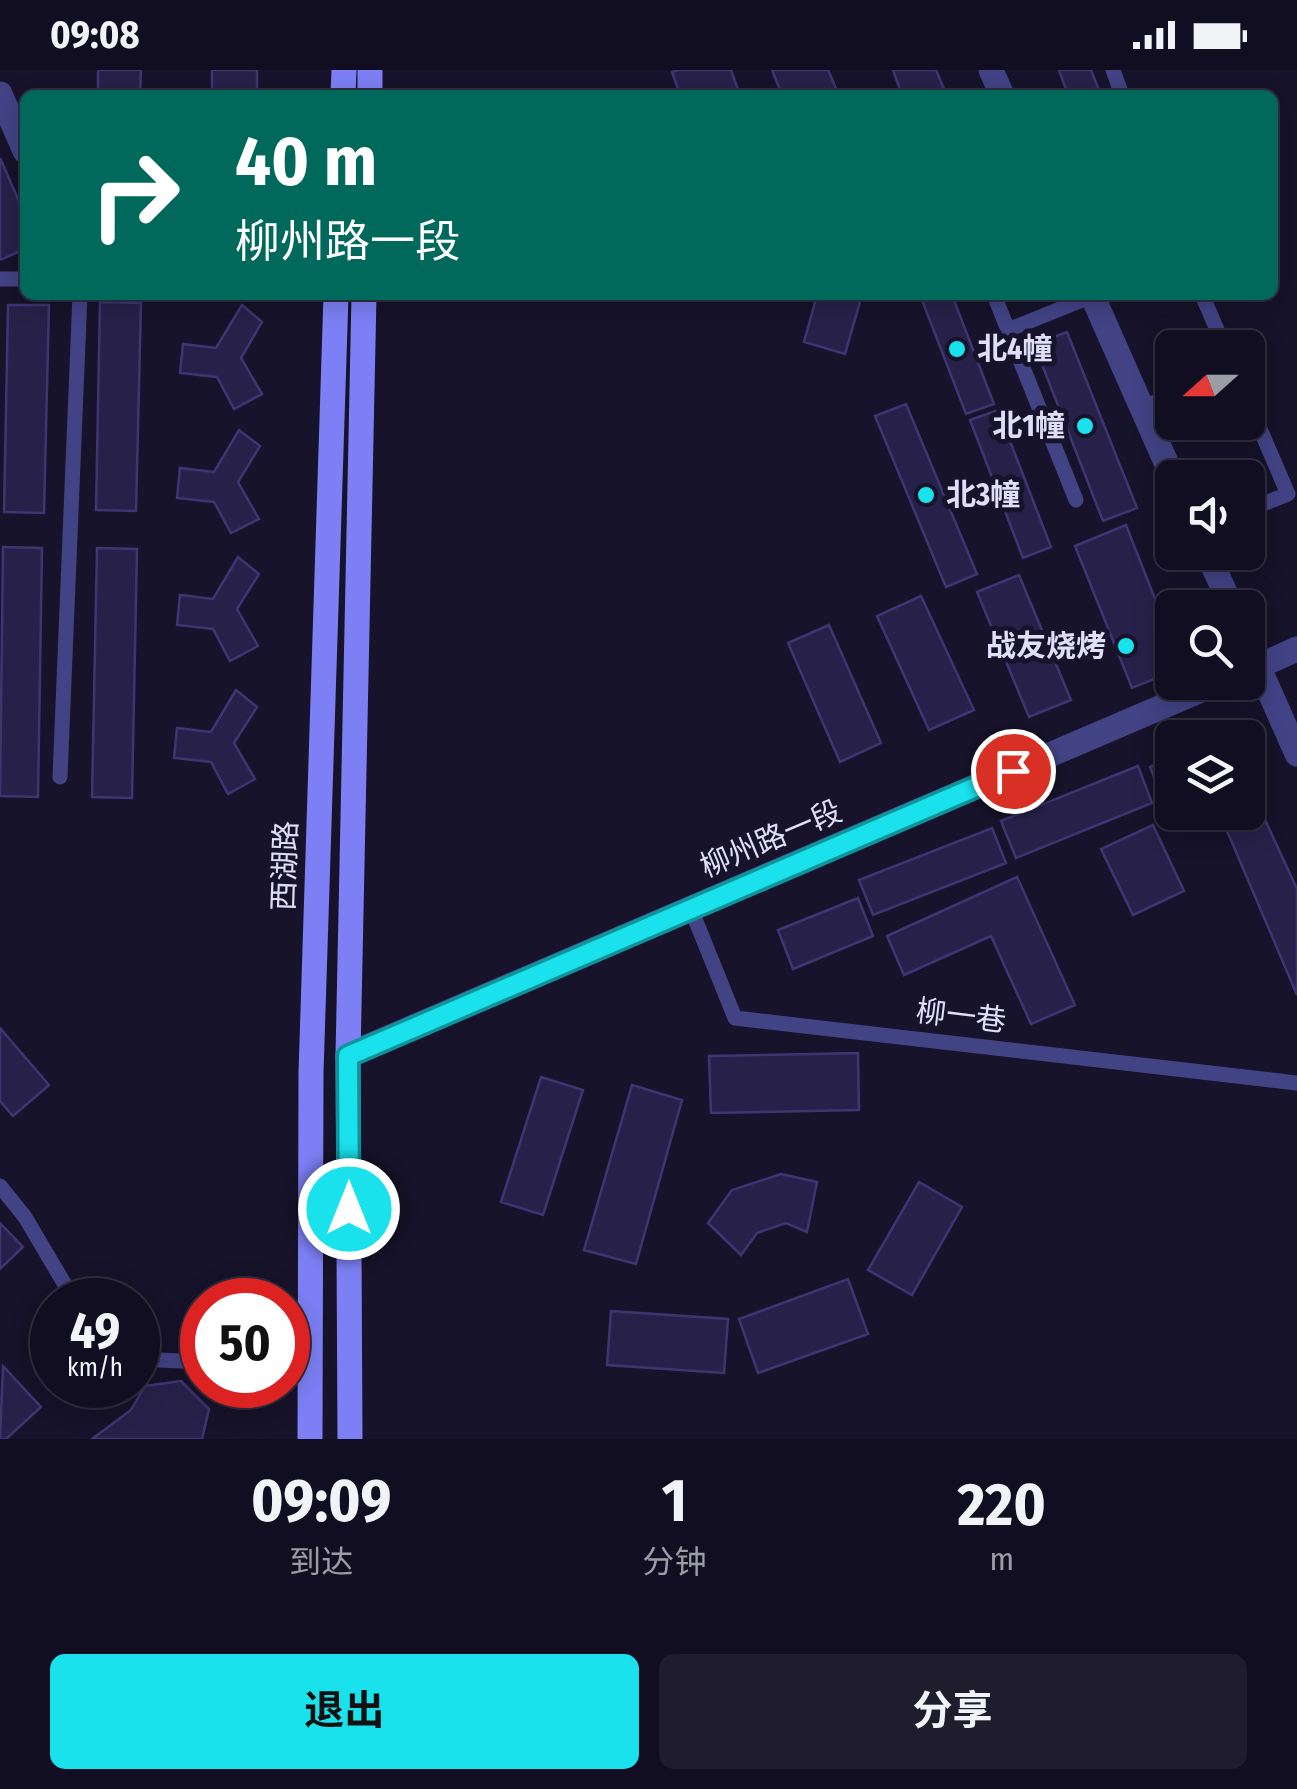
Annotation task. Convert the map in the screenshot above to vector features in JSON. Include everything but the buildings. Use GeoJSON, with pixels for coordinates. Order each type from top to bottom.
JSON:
{"type":"FeatureCollection","features":[{"type":"Feature","properties":{"kind":"main road","name":"西湖路"},"geometry":{"type":"LineString","coordinates":[[303,1278],[336,300]]}},
{"type":"Feature","properties":{"kind":"main road"},"geometry":{"type":"LineString","coordinates":[[350,1439],[348,1056],[364,300]]}},
{"type":"Feature","properties":{"kind":"main road","name":"西湖路"},"geometry":{"type":"LineString","coordinates":[[305,1408],[310,1439]]}},
{"type":"Feature","properties":{"kind":"street"},"geometry":{"type":"LineString","coordinates":[[0,94],[20,140]]}},
{"type":"Feature","properties":{"kind":"street"},"geometry":{"type":"LineString","coordinates":[[1094,300],[1165,460]]}},
{"type":"Feature","properties":{"kind":"street"},"geometry":{"type":"LineString","coordinates":[[1265,657],[1297,650]]}},
{"type":"Feature","properties":{"kind":"street"},"geometry":{"type":"LineString","coordinates":[[1265,689],[1297,754]]}},
{"type":"Feature","properties":{"kind":"street","name":"柳州路一段"},"geometry":{"type":"LineString","coordinates":[[348,1056],[1178,700]]}},
{"type":"Feature","properties":{"kind":"lane"},"geometry":{"type":"LineString","coordinates":[[60,777],[80,300]]}},
{"type":"Feature","properties":{"kind":"lane"},"geometry":{"type":"LineString","coordinates":[[996,300],[1076,500]]}},
{"type":"Feature","properties":{"kind":"lane"},"geometry":{"type":"LineString","coordinates":[[1008,330],[1082,300]]}},
{"type":"Feature","properties":{"kind":"lane"},"geometry":{"type":"LineString","coordinates":[[1204,300],[1217,330]]}},
{"type":"Feature","properties":{"kind":"lane"},"geometry":{"type":"LineString","coordinates":[[1142,408],[1155,403]]}},
{"type":"Feature","properties":{"kind":"lane"},"geometry":{"type":"LineString","coordinates":[[1265,440],[1288,494],[1265,503]]}},
{"type":"Feature","properties":{"kind":"lane","name":"柳一巷"},"geometry":{"type":"LineString","coordinates":[[691,909],[735,1018],[1297,1084]]}},
{"type":"Feature","properties":{"kind":"lane"},"geometry":{"type":"LineString","coordinates":[[0,1186],[25,1217],[61,1278]]}},
{"type":"Feature","properties":{"kind":"place","name":"北4幢"},"geometry":{"type":"Point","coordinates":[957,349]}},
{"type":"Feature","properties":{"kind":"place","name":"北1幢"},"geometry":{"type":"Point","coordinates":[1085,426]}},
{"type":"Feature","properties":{"kind":"place","name":"北3幢"},"geometry":{"type":"Point","coordinates":[926,495]}},
{"type":"Feature","properties":{"kind":"place","name":"战友烧烤"},"geometry":{"type":"Point","coordinates":[1126,646]}},
{"type":"Feature","properties":{"kind":"route"},"geometry":{"type":"LineString","coordinates":[[349,1209],[348,1056],[1013,771]]}}]}
